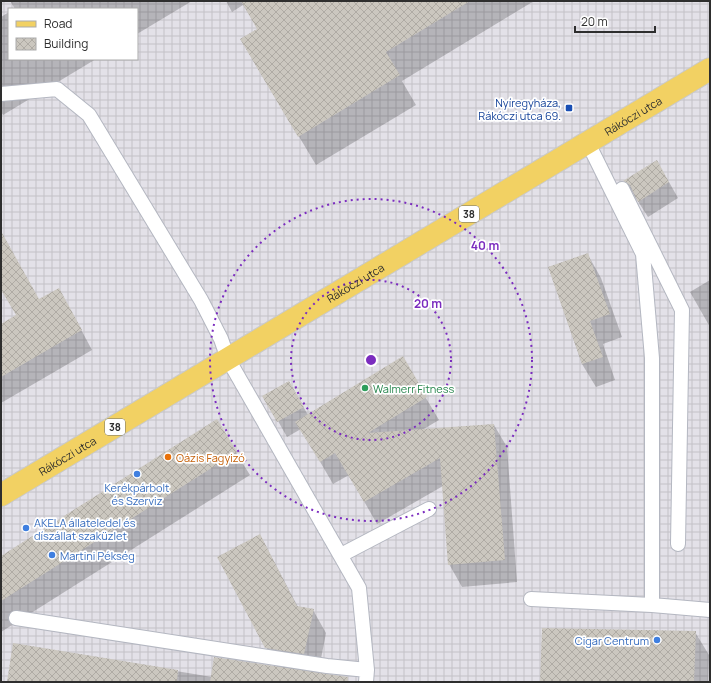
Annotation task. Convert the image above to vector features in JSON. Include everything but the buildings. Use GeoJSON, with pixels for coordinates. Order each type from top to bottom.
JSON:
{"type":"FeatureCollection","features":[{"type":"Feature","properties":{"kind":"main road","name":"Rákóczi utca"},"geometry":{"type":"LineString","coordinates":[[1,495],[710,69]]}},
{"type":"Feature","properties":{"kind":"lane"},"geometry":{"type":"LineString","coordinates":[[1,94],[57,89],[89,115],[200,300],[221,339],[228,359],[359,588],[367,676],[327,666],[16,618]]}},
{"type":"Feature","properties":{"kind":"lane"},"geometry":{"type":"LineString","coordinates":[[588,143],[643,254],[652,358],[652,605]]}},
{"type":"Feature","properties":{"kind":"lane"},"geometry":{"type":"LineString","coordinates":[[606,177],[623,190],[682,310],[678,544]]}},
{"type":"Feature","properties":{"kind":"lane"},"geometry":{"type":"LineString","coordinates":[[341,555],[429,509]]}},
{"type":"Feature","properties":{"kind":"lane"},"geometry":{"type":"LineString","coordinates":[[531,599],[652,605],[710,610]]}},
{"type":"Feature","properties":{"kind":"shaded area"},"geometry":{"type":"Polygon","coordinates":[[[1,1],[710,1],[710,682],[1,682],[1,1]]]}},
{"type":"Feature","properties":{"kind":"place","name":"Nyíregyháza, Rákóczi utca 69."},"geometry":{"type":"Point","coordinates":[569,108]}},
{"type":"Feature","properties":{"kind":"place","name":"Walmerr Fitness"},"geometry":{"type":"Point","coordinates":[365,388]}},
{"type":"Feature","properties":{"kind":"place","name":"Oázis Fagyizó"},"geometry":{"type":"Point","coordinates":[168,457]}},
{"type":"Feature","properties":{"kind":"place","name":"Kerékpárbolt és Szerviz"},"geometry":{"type":"Point","coordinates":[137,474]}},
{"type":"Feature","properties":{"kind":"place","name":"AKELA állateledel és díszállat szaküzlet"},"geometry":{"type":"Point","coordinates":[26,528]}},
{"type":"Feature","properties":{"kind":"place","name":"Martini Pékség"},"geometry":{"type":"Point","coordinates":[52,555]}},
{"type":"Feature","properties":{"kind":"place","name":"Cigar Centrum"},"geometry":{"type":"Point","coordinates":[657,640]}}]}
